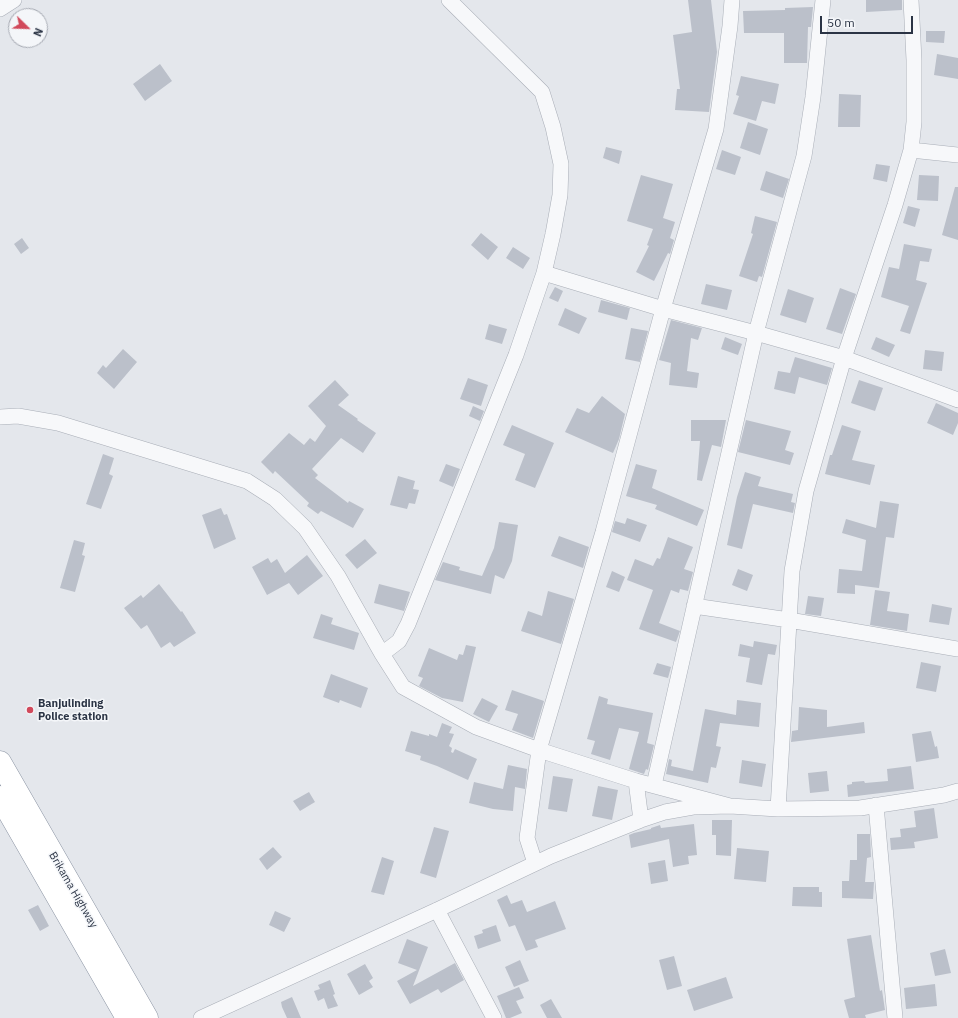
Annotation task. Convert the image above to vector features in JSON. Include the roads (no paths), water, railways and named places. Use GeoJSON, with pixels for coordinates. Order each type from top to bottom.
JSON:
{"type":"FeatureCollection","features":[{"type":"Feature","properties":{"kind":"highway","name":"Brikama Highway"},"geometry":{"type":"LineString","coordinates":[[0,762],[32,836],[127,1018]]}},
{"type":"Feature","properties":{"kind":"highway","name":"Brikama Highway"},"geometry":{"type":"LineString","coordinates":[[0,797],[32,836],[146,1018]]}},
{"type":"Feature","properties":{"kind":"street"},"geometry":{"type":"LineString","coordinates":[[0,9],[14,0]]}},
{"type":"Feature","properties":{"kind":"street"},"geometry":{"type":"LineString","coordinates":[[382,654],[399,641],[408,624],[516,355],[544,273],[560,195],[561,164],[553,127],[542,92],[449,0]]}},
{"type":"Feature","properties":{"kind":"street"},"geometry":{"type":"LineString","coordinates":[[535,863],[527,838],[539,750],[603,532],[663,309],[716,129],[730,26],[732,0]]}},
{"type":"Feature","properties":{"kind":"street"},"geometry":{"type":"LineString","coordinates":[[654,785],[756,333],[804,156],[813,97],[823,0]]}},
{"type":"Feature","properties":{"kind":"street"},"geometry":{"type":"LineString","coordinates":[[778,810],[792,571],[806,492],[844,358],[895,205],[911,150],[914,122],[914,60],[911,0]]}},
{"type":"Feature","properties":{"kind":"street"},"geometry":{"type":"LineString","coordinates":[[911,150],[958,156]]}},
{"type":"Feature","properties":{"kind":"street"},"geometry":{"type":"LineString","coordinates":[[544,273],[663,309],[844,358],[958,400]]}},
{"type":"Feature","properties":{"kind":"street"},"geometry":{"type":"LineString","coordinates":[[0,417],[18,416],[58,423],[248,481],[275,499],[306,528],[338,576],[382,654],[403,687],[476,727],[539,750],[636,781],[730,806]]}},
{"type":"Feature","properties":{"kind":"street"},"geometry":{"type":"LineString","coordinates":[[694,606],[789,620],[958,649]]}},
{"type":"Feature","properties":{"kind":"street"},"geometry":{"type":"LineString","coordinates":[[636,781],[641,820]]}},
{"type":"Feature","properties":{"kind":"street"},"geometry":{"type":"LineString","coordinates":[[201,1018],[437,910],[535,863],[664,812],[693,807],[730,806],[778,810],[860,808],[944,795],[958,791]]}},
{"type":"Feature","properties":{"kind":"street"},"geometry":{"type":"LineString","coordinates":[[876,805],[895,1018]]}},
{"type":"Feature","properties":{"kind":"street"},"geometry":{"type":"LineString","coordinates":[[437,910],[494,1018]]}},
{"type":"Feature","properties":{"kind":"place","name":"Banjulinding Police station"},"geometry":{"type":"Point","coordinates":[30,710]}}]}
